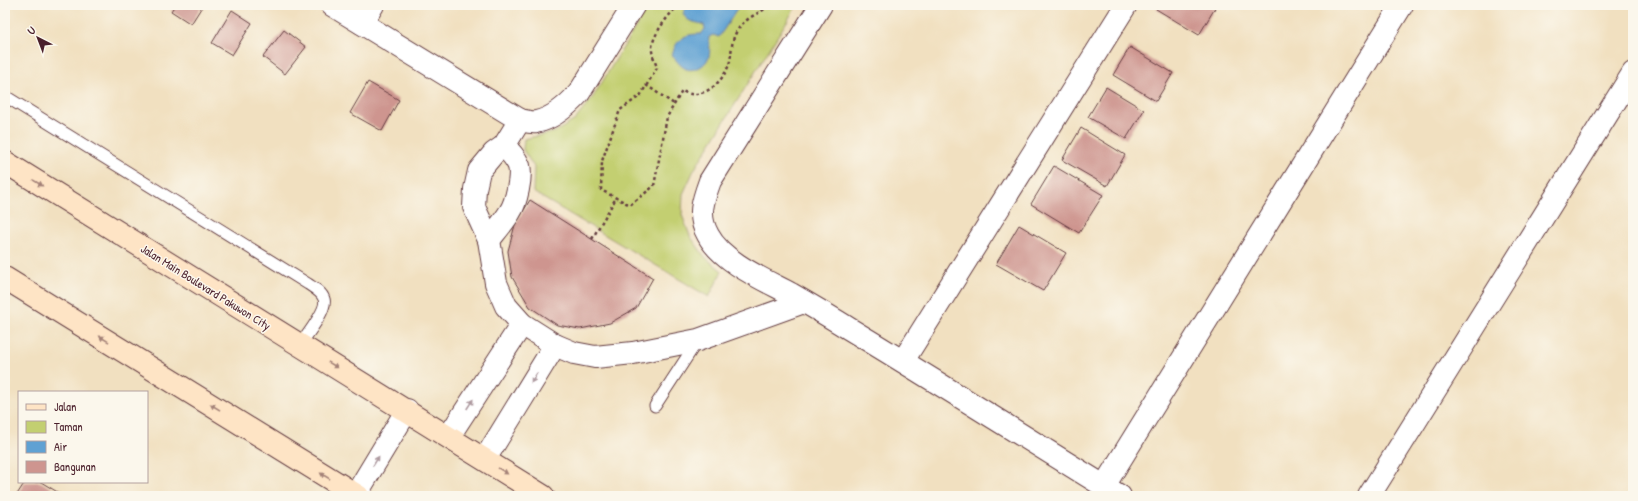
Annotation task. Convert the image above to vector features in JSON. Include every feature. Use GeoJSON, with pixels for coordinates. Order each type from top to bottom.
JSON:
{"type":"FeatureCollection","features":[{"type":"Feature","properties":{"kind":"street"},"geometry":{"type":"LineString","coordinates":[[332,5],[520,120],[536,122],[553,115],[568,105],[579,93],[634,5]]}},
{"type":"Feature","properties":{"kind":"street"},"geometry":{"type":"LineString","coordinates":[[362,24],[373,5]]}},
{"type":"Feature","properties":{"kind":"street"},"geometry":{"type":"LineString","coordinates":[[822,5],[710,181],[702,202],[701,219],[708,236],[719,250],[733,262],[903,361],[1112,491],[1402,5]]}},
{"type":"Feature","properties":{"kind":"street"},"geometry":{"type":"LineString","coordinates":[[903,361],[1126,5]]}},
{"type":"Feature","properties":{"kind":"street"},"geometry":{"type":"LineString","coordinates":[[1369,496],[1633,73]]}},
{"type":"Feature","properties":{"kind":"street"},"geometry":{"type":"LineString","coordinates":[[520,120],[504,146],[494,152],[479,171],[475,189],[474,208],[489,240],[496,283],[506,306],[522,324],[555,345],[574,353],[595,357],[633,353],[698,340],[804,302]]}},
{"type":"Feature","properties":{"kind":"street"},"geometry":{"type":"LineString","coordinates":[[489,240],[511,211],[517,192],[520,175],[518,165],[511,153],[504,146]]}},
{"type":"Feature","properties":{"kind":"street","name":"Jalan Main Boulevard Pakuwon City"},"geometry":{"type":"LineString","coordinates":[[5,162],[449,436],[541,495]]}},
{"type":"Feature","properties":{"kind":"street"},"geometry":{"type":"LineString","coordinates":[[5,278],[356,495],[407,410]]}},
{"type":"Feature","properties":{"kind":"street"},"geometry":{"type":"LineString","coordinates":[[449,436],[522,324]]}},
{"type":"Feature","properties":{"kind":"street"},"geometry":{"type":"LineString","coordinates":[[485,459],[555,345]]}},
{"type":"Feature","properties":{"kind":"lane"},"geometry":{"type":"LineString","coordinates":[[5,96],[302,280],[321,294],[324,299],[323,309],[300,345]]}},
{"type":"Feature","properties":{"kind":"lane"},"geometry":{"type":"LineString","coordinates":[[655,406],[698,340]]}},
{"type":"Feature","properties":{"kind":"path"},"geometry":{"type":"LineString","coordinates":[[679,5],[666,18],[656,35],[652,49],[657,68],[640,96],[620,110],[602,161],[601,190],[630,205],[654,186],[667,116],[682,91],[693,95],[708,91],[720,81],[730,62],[732,41],[737,30],[751,17],[771,5]]}},
{"type":"Feature","properties":{"kind":"path"},"geometry":{"type":"LineString","coordinates":[[646,85],[674,104]]}},
{"type":"Feature","properties":{"kind":"path"},"geometry":{"type":"LineString","coordinates":[[592,239],[616,198]]}},
{"type":"Feature","properties":{"kind":"green space"},"geometry":{"type":"Polygon","coordinates":[[[649,5],[797,5],[694,170],[683,194],[682,215],[690,236],[705,257],[722,271],[709,297],[533,192],[534,167],[523,150],[524,139],[555,132],[575,120],[593,97],[649,5]]]}},
{"type":"Feature","properties":{"kind":"water"},"geometry":{"type":"Polygon","coordinates":[[[687,5],[740,5],[719,37],[713,35],[709,37],[710,51],[708,59],[703,65],[693,70],[684,68],[672,55],[676,45],[682,38],[690,35],[701,34],[705,29],[704,25],[689,20],[685,17],[683,14],[687,5]]]}},
{"type":"Feature","properties":{"kind":"building"},"geometry":{"type":"Polygon","coordinates":[[[175,5],[203,5],[191,24],[171,11],[175,5]]]}},
{"type":"Feature","properties":{"kind":"building"},"geometry":{"type":"Polygon","coordinates":[[[1159,5],[1210,5],[1215,8],[1199,35],[1156,9],[1159,5]]]}},
{"type":"Feature","properties":{"kind":"building"},"geometry":{"type":"Polygon","coordinates":[[[232,10],[252,23],[232,55],[212,43],[232,10]]]}},
{"type":"Feature","properties":{"kind":"building"},"geometry":{"type":"Polygon","coordinates":[[[284,30],[306,47],[285,74],[263,57],[284,30]]]}},
{"type":"Feature","properties":{"kind":"building"},"geometry":{"type":"Polygon","coordinates":[[[1130,47],[1173,73],[1156,101],[1113,75],[1130,47]]]}},
{"type":"Feature","properties":{"kind":"building"},"geometry":{"type":"Polygon","coordinates":[[[368,82],[399,100],[382,131],[350,113],[368,82]]]}},
{"type":"Feature","properties":{"kind":"building"},"geometry":{"type":"Polygon","coordinates":[[[1106,87],[1144,110],[1126,139],[1088,117],[1106,87]]]}},
{"type":"Feature","properties":{"kind":"building"},"geometry":{"type":"Polygon","coordinates":[[[1081,128],[1125,155],[1107,186],[1062,160],[1081,128]]]}},
{"type":"Feature","properties":{"kind":"building"},"geometry":{"type":"Polygon","coordinates":[[[1054,166],[1103,195],[1079,233],[1031,204],[1054,166]]]}},
{"type":"Feature","properties":{"kind":"building"},"geometry":{"type":"Polygon","coordinates":[[[530,200],[653,278],[636,308],[610,323],[580,329],[557,325],[530,307],[512,277],[508,251],[515,225],[530,200]]]}},
{"type":"Feature","properties":{"kind":"building"},"geometry":{"type":"Polygon","coordinates":[[[1019,225],[1066,253],[1043,291],[996,264],[1019,225]]]}},
{"type":"Feature","properties":{"kind":"building"},"geometry":{"type":"Polygon","coordinates":[[[24,483],[43,483],[64,496],[16,496],[24,483]]]}}]}
